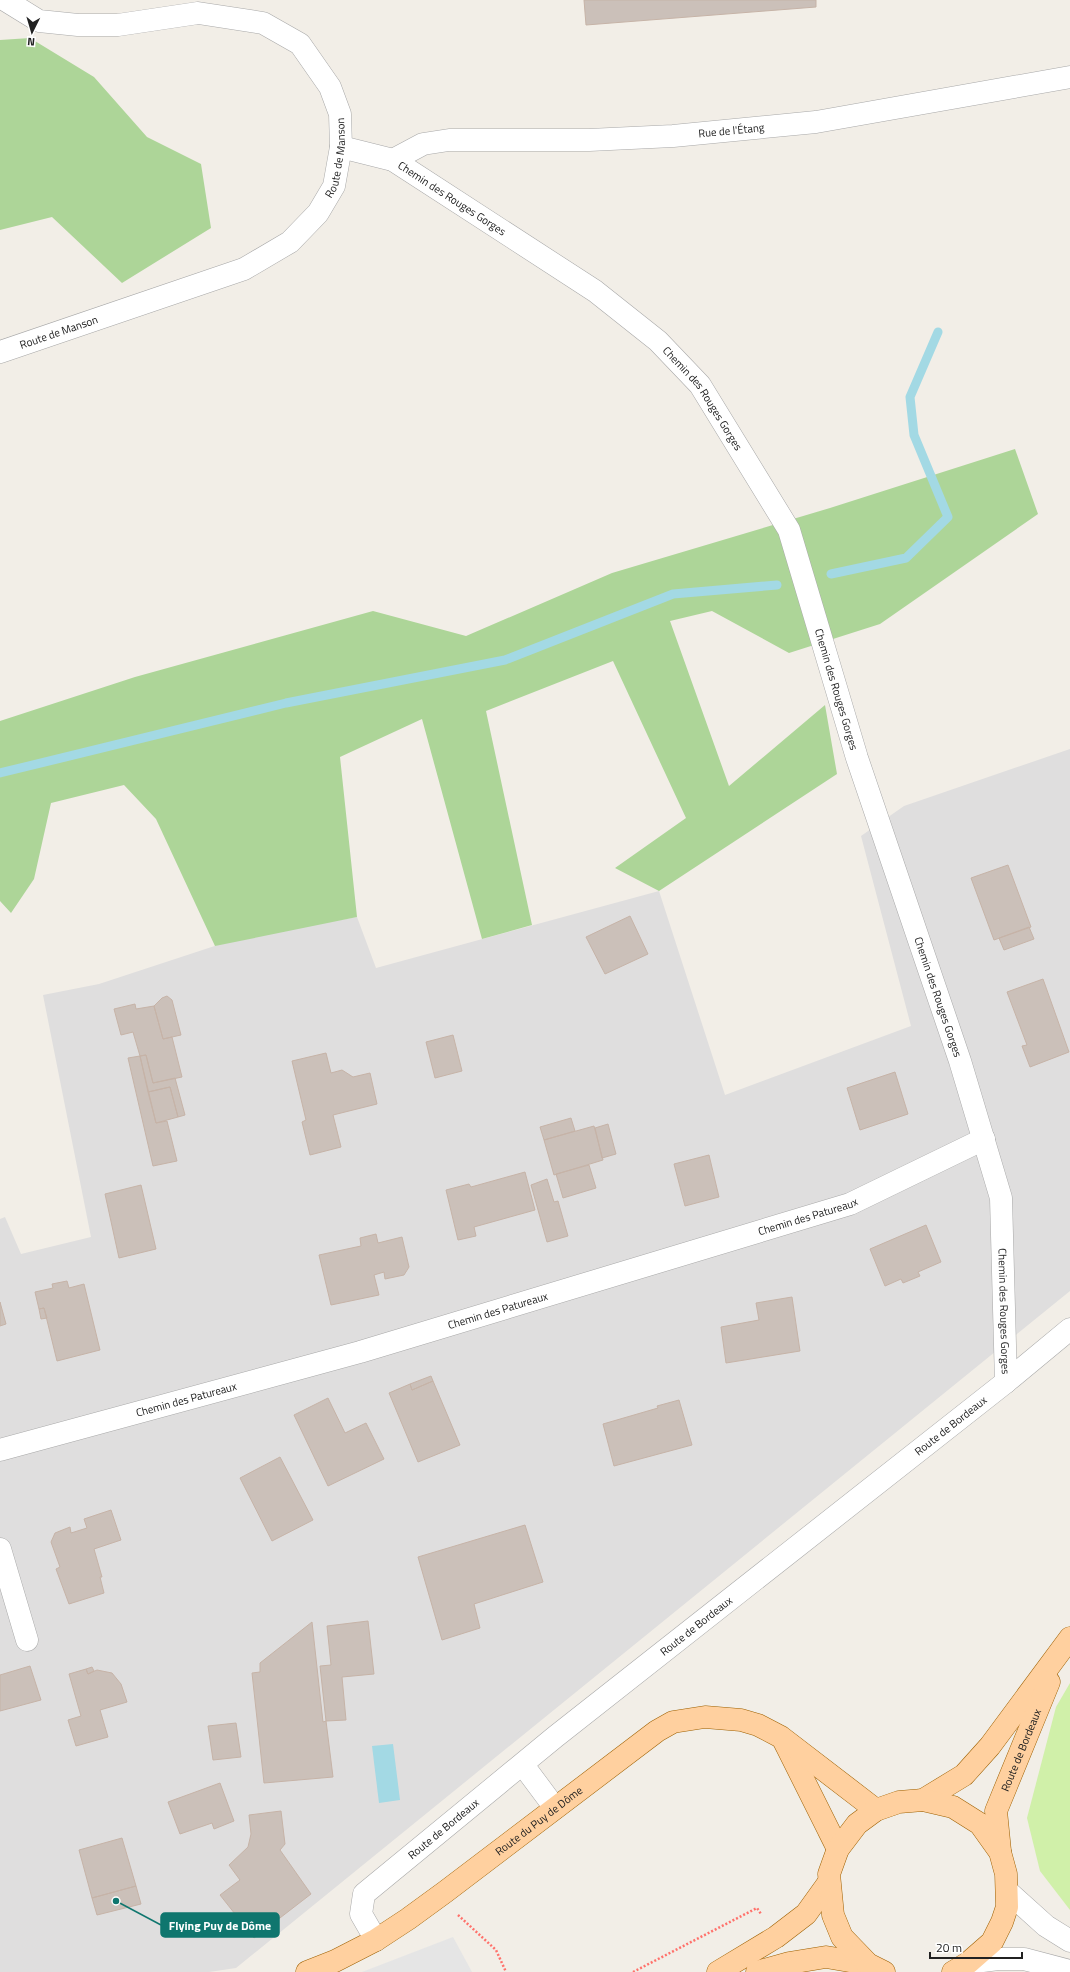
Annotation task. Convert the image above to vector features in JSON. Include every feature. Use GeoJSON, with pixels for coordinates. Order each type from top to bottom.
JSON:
{"type":"FeatureCollection","features":[{"type":"Feature","properties":{"kind":"main road","name":"Route de Bordeaux"},"geometry":{"type":"LineString","coordinates":[[923,1800],[964,1775],[990,1746],[1066,1644]]}},
{"type":"Feature","properties":{"kind":"main road","name":"Route de Bordeaux"},"geometry":{"type":"LineString","coordinates":[[1000,1852],[996,1811],[1066,1644]]}},
{"type":"Feature","properties":{"kind":"main road","name":"Route du Puy de Dôme"},"geometry":{"type":"LineString","coordinates":[[307,1972],[335,1961],[376,1940],[439,1897],[657,1731],[673,1722],[705,1717],[720,1717],[741,1720],[758,1725],[781,1737],[876,1810]]}},
{"type":"Feature","properties":{"kind":"main road"},"geometry":{"type":"LineString","coordinates":[[781,1737],[838,1849]]}},
{"type":"Feature","properties":{"kind":"main road"},"geometry":{"type":"LineString","coordinates":[[876,1968],[842,1937],[833,1916],[829,1874],[838,1849],[857,1824],[876,1810],[899,1802],[923,1800],[954,1807],[980,1824],[1000,1852],[1006,1874],[1007,1907],[999,1929],[992,1942],[961,1968]]}},
{"type":"Feature","properties":{"kind":"main road"},"geometry":{"type":"LineString","coordinates":[[718,1972],[776,1937],[806,1914],[829,1882]]}},
{"type":"Feature","properties":{"kind":"main road"},"geometry":{"type":"LineString","coordinates":[[757,1972],[789,1963],[826,1957],[876,1968]]}},
{"type":"Feature","properties":{"kind":"street","name":"Route de Manson"},"geometry":{"type":"LineString","coordinates":[[0,352],[244,269],[277,250],[290,242],[318,213],[334,186],[341,147],[340,114],[330,86],[300,44],[263,23],[198,13],[118,25],[78,25],[39,21],[5,0]]}},
{"type":"Feature","properties":{"kind":"street","name":"Rue de l'Étang"},"geometry":{"type":"LineString","coordinates":[[393,160],[422,144],[449,140],[589,140],[673,136],[816,122],[1070,77]]}},
{"type":"Feature","properties":{"kind":"street","name":"Chemin des Rouges Gorges"},"geometry":{"type":"LineString","coordinates":[[341,147],[393,160],[594,291],[658,341],[700,384],[789,530],[857,758],[960,1061],[984,1139],[988,1159],[1001,1198],[1006,1382]]}},
{"type":"Feature","properties":{"kind":"street","name":"Chemin des Patureaux"},"geometry":{"type":"LineString","coordinates":[[0,1450],[360,1352],[850,1204],[984,1139]]}},
{"type":"Feature","properties":{"kind":"street","name":"Route de Bordeaux"},"geometry":{"type":"LineString","coordinates":[[376,1940],[361,1914],[364,1894],[523,1765],[561,1732],[1006,1382],[1070,1329]]}},
{"type":"Feature","properties":{"kind":"street"},"geometry":{"type":"LineString","coordinates":[[0,1549],[27,1640]]}},
{"type":"Feature","properties":{"kind":"street"},"geometry":{"type":"LineString","coordinates":[[523,1765],[555,1808]]}},
{"type":"Feature","properties":{"kind":"street"},"geometry":{"type":"LineString","coordinates":[[1007,1891],[1046,1926],[1070,1941]]}},
{"type":"Feature","properties":{"kind":"street"},"geometry":{"type":"LineString","coordinates":[[961,1968],[998,1958],[1024,1959],[1070,1972]]}},
{"type":"Feature","properties":{"kind":"path"},"geometry":{"type":"LineString","coordinates":[[439,1897],[496,1950],[506,1972]]}},
{"type":"Feature","properties":{"kind":"shaded area"},"geometry":{"type":"Polygon","coordinates":[[[1070,749],[1070,1291],[236,1968],[209,1972],[0,1972],[0,1219],[5,1217],[21,1254],[91,1237],[43,995],[99,984],[239,938],[357,917],[376,968],[659,891],[725,1095],[911,1026],[861,836],[904,806],[1070,749]]]}},
{"type":"Feature","properties":{"kind":"shaded area"},"geometry":{"type":"Polygon","coordinates":[[[453,1937],[472,1972],[362,1972],[453,1937]]]}},
{"type":"Feature","properties":{"kind":"green space"},"geometry":{"type":"Polygon","coordinates":[[[30,38],[94,77],[147,137],[201,164],[211,228],[122,283],[52,217],[0,230],[0,40],[30,38]]]}},
{"type":"Feature","properties":{"kind":"green space"},"geometry":{"type":"Polygon","coordinates":[[[1015,449],[1038,514],[880,624],[789,653],[712,611],[670,621],[729,786],[825,705],[837,774],[659,891],[615,868],[686,818],[613,661],[486,711],[532,925],[482,939],[422,719],[340,757],[357,917],[215,946],[156,819],[124,785],[51,803],[34,879],[11,913],[0,901],[0,721],[135,677],[373,611],[466,636],[612,573],[830,508],[1015,449]]]}},
{"type":"Feature","properties":{"kind":"green space"},"geometry":{"type":"Polygon","coordinates":[[[1070,1683],[1070,1910],[1040,1871],[1027,1818],[1056,1707],[1070,1683]]]}},
{"type":"Feature","properties":{"kind":"water"},"geometry":{"type":"Polygon","coordinates":[[[393,1744],[400,1800],[379,1803],[372,1746],[393,1744]]]}},
{"type":"Feature","properties":{"kind":"building"},"geometry":{"type":"Polygon","coordinates":[[[584,0],[816,0],[816,7],[586,25],[584,0]]]}},
{"type":"Feature","properties":{"kind":"building"},"geometry":{"type":"Polygon","coordinates":[[[1008,865],[1031,927],[994,940],[971,878],[1008,865]]]}},
{"type":"Feature","properties":{"kind":"building"},"geometry":{"type":"Polygon","coordinates":[[[630,916],[648,954],[605,974],[586,937],[630,916]]]}},
{"type":"Feature","properties":{"kind":"building"},"geometry":{"type":"Polygon","coordinates":[[[1029,927],[1034,939],[1004,950],[999,938],[1029,927]]]}},
{"type":"Feature","properties":{"kind":"building"},"geometry":{"type":"Polygon","coordinates":[[[1043,979],[1069,1052],[1030,1067],[1022,1046],[1027,1045],[1007,992],[1043,979]]]}},
{"type":"Feature","properties":{"kind":"building"},"geometry":{"type":"Polygon","coordinates":[[[167,996],[172,1000],[181,1035],[163,1039],[154,1006],[162,998],[167,996]]]}},
{"type":"Feature","properties":{"kind":"building"},"geometry":{"type":"Polygon","coordinates":[[[135,1004],[136,1009],[154,1006],[163,1039],[172,1037],[182,1077],[153,1083],[146,1055],[140,1056],[133,1032],[121,1035],[114,1009],[135,1004]]]}},
{"type":"Feature","properties":{"kind":"building"},"geometry":{"type":"Polygon","coordinates":[[[453,1035],[462,1071],[435,1078],[426,1042],[453,1035]]]}},
{"type":"Feature","properties":{"kind":"building"},"geometry":{"type":"Polygon","coordinates":[[[326,1053],[331,1073],[342,1070],[353,1077],[370,1073],[377,1104],[333,1115],[341,1147],[310,1155],[302,1122],[306,1120],[292,1061],[326,1053]]]}},
{"type":"Feature","properties":{"kind":"building"},"geometry":{"type":"Polygon","coordinates":[[[146,1055],[153,1083],[175,1078],[185,1115],[178,1117],[170,1087],[148,1092],[140,1056],[146,1055]]]}},
{"type":"Feature","properties":{"kind":"building"},"geometry":{"type":"Polygon","coordinates":[[[140,1056],[156,1123],[167,1121],[177,1161],[153,1166],[128,1058],[140,1056]]]}},
{"type":"Feature","properties":{"kind":"building"},"geometry":{"type":"Polygon","coordinates":[[[895,1072],[908,1114],[860,1130],[847,1088],[895,1072]]]}},
{"type":"Feature","properties":{"kind":"building"},"geometry":{"type":"Polygon","coordinates":[[[170,1087],[178,1117],[156,1123],[148,1092],[170,1087]]]}},
{"type":"Feature","properties":{"kind":"building"},"geometry":{"type":"Polygon","coordinates":[[[571,1118],[575,1131],[544,1140],[540,1127],[571,1118]]]}},
{"type":"Feature","properties":{"kind":"building"},"geometry":{"type":"Polygon","coordinates":[[[608,1124],[616,1154],[602,1158],[595,1128],[608,1124]]]}},
{"type":"Feature","properties":{"kind":"building"},"geometry":{"type":"Polygon","coordinates":[[[594,1126],[603,1160],[554,1175],[544,1140],[594,1126]]]}},
{"type":"Feature","properties":{"kind":"building"},"geometry":{"type":"Polygon","coordinates":[[[709,1155],[719,1197],[685,1206],[674,1164],[709,1155]]]}},
{"type":"Feature","properties":{"kind":"building"},"geometry":{"type":"Polygon","coordinates":[[[589,1165],[596,1188],[563,1198],[556,1174],[589,1165]]]}},
{"type":"Feature","properties":{"kind":"building"},"geometry":{"type":"Polygon","coordinates":[[[525,1172],[535,1210],[474,1227],[476,1236],[458,1240],[446,1190],[469,1184],[471,1187],[525,1172]]]}},
{"type":"Feature","properties":{"kind":"building"},"geometry":{"type":"Polygon","coordinates":[[[547,1179],[554,1202],[558,1201],[568,1236],[547,1242],[531,1185],[547,1179]]]}},
{"type":"Feature","properties":{"kind":"building"},"geometry":{"type":"Polygon","coordinates":[[[141,1185],[156,1249],[119,1258],[105,1194],[141,1185]]]}},
{"type":"Feature","properties":{"kind":"building"},"geometry":{"type":"Polygon","coordinates":[[[926,1225],[941,1262],[918,1272],[920,1276],[903,1283],[901,1279],[885,1286],[870,1249],[926,1225]]]}},
{"type":"Feature","properties":{"kind":"building"},"geometry":{"type":"Polygon","coordinates":[[[376,1234],[378,1243],[402,1237],[409,1267],[404,1275],[385,1279],[384,1272],[374,1275],[379,1295],[331,1305],[319,1255],[361,1246],[360,1238],[376,1234]]]}},
{"type":"Feature","properties":{"kind":"building"},"geometry":{"type":"Polygon","coordinates":[[[67,1281],[69,1288],[84,1284],[100,1350],[57,1361],[44,1308],[39,1309],[35,1292],[53,1288],[52,1284],[67,1281]]]}},
{"type":"Feature","properties":{"kind":"building"},"geometry":{"type":"Polygon","coordinates":[[[792,1297],[800,1351],[726,1363],[721,1327],[759,1320],[756,1303],[792,1297]]]}},
{"type":"Feature","properties":{"kind":"building"},"geometry":{"type":"Polygon","coordinates":[[[0,1302],[6,1324],[0,1326],[0,1302]]]}},
{"type":"Feature","properties":{"kind":"building"},"geometry":{"type":"Polygon","coordinates":[[[44,1308],[47,1318],[41,1319],[39,1309],[44,1308]]]}},
{"type":"Feature","properties":{"kind":"building"},"geometry":{"type":"Polygon","coordinates":[[[431,1376],[433,1381],[412,1390],[410,1384],[431,1376]]]}},
{"type":"Feature","properties":{"kind":"building"},"geometry":{"type":"Polygon","coordinates":[[[433,1381],[460,1445],[418,1462],[389,1393],[410,1384],[412,1390],[433,1381]]]}},
{"type":"Feature","properties":{"kind":"building"},"geometry":{"type":"Polygon","coordinates":[[[328,1398],[345,1433],[366,1423],[384,1459],[328,1486],[294,1415],[328,1398]]]}},
{"type":"Feature","properties":{"kind":"building"},"geometry":{"type":"Polygon","coordinates":[[[679,1400],[692,1445],[614,1466],[603,1424],[658,1408],[657,1406],[679,1400]]]}},
{"type":"Feature","properties":{"kind":"building"},"geometry":{"type":"Polygon","coordinates":[[[280,1457],[313,1520],[272,1541],[240,1478],[280,1457]]]}},
{"type":"Feature","properties":{"kind":"building"},"geometry":{"type":"Polygon","coordinates":[[[111,1510],[121,1540],[94,1549],[102,1577],[100,1577],[104,1593],[69,1604],[56,1569],[60,1567],[51,1542],[55,1533],[70,1527],[71,1533],[87,1528],[84,1519],[111,1510]]]}},
{"type":"Feature","properties":{"kind":"building"},"geometry":{"type":"Polygon","coordinates":[[[525,1525],[543,1582],[474,1604],[480,1628],[442,1640],[418,1557],[525,1525]]]}},
{"type":"Feature","properties":{"kind":"building"},"geometry":{"type":"Polygon","coordinates":[[[368,1621],[374,1674],[342,1677],[346,1720],[326,1721],[320,1666],[331,1665],[327,1626],[368,1621]]]}},
{"type":"Feature","properties":{"kind":"building"},"geometry":{"type":"Polygon","coordinates":[[[312,1622],[323,1722],[326,1721],[333,1777],[264,1783],[252,1673],[260,1672],[260,1663],[312,1622]]]}},
{"type":"Feature","properties":{"kind":"building"},"geometry":{"type":"Polygon","coordinates":[[[30,1666],[41,1700],[0,1711],[0,1675],[30,1666]]]}},
{"type":"Feature","properties":{"kind":"building"},"geometry":{"type":"Polygon","coordinates":[[[92,1667],[94,1671],[88,1674],[86,1669],[92,1667]]]}},
{"type":"Feature","properties":{"kind":"building"},"geometry":{"type":"Polygon","coordinates":[[[86,1669],[88,1674],[97,1670],[112,1673],[121,1684],[127,1702],[100,1710],[108,1737],[76,1746],[68,1720],[81,1716],[69,1674],[86,1669]]]}},
{"type":"Feature","properties":{"kind":"building"},"geometry":{"type":"Polygon","coordinates":[[[236,1723],[241,1757],[213,1760],[208,1726],[236,1723]]]}},
{"type":"Feature","properties":{"kind":"building"},"geometry":{"type":"Polygon","coordinates":[[[220,1783],[234,1821],[214,1829],[212,1823],[180,1834],[168,1802],[220,1783]]]}},
{"type":"Feature","properties":{"kind":"building"},"geometry":{"type":"Polygon","coordinates":[[[281,1811],[285,1844],[280,1850],[311,1894],[254,1938],[220,1895],[240,1880],[229,1865],[248,1847],[251,1834],[249,1815],[281,1811]]]}},
{"type":"Feature","properties":{"kind":"building"},"geometry":{"type":"Polygon","coordinates":[[[122,1838],[136,1886],[92,1898],[79,1850],[122,1838]]]}},
{"type":"Feature","properties":{"kind":"building"},"geometry":{"type":"Polygon","coordinates":[[[136,1886],[141,1904],[97,1915],[92,1898],[136,1886]]]}},
{"type":"Feature","properties":{"kind":"waterway"},"geometry":{"type":"LineString","coordinates":[[831,574],[906,558],[948,517],[914,435],[910,397],[938,332]]}},
{"type":"Feature","properties":{"kind":"waterway"},"geometry":{"type":"LineString","coordinates":[[0,773],[286,703],[505,660],[673,594],[777,585]]}},
{"type":"Feature","properties":{"kind":"place","name":"Flying Puy de Dôme"},"geometry":{"type":"Point","coordinates":[116,1901]}}]}
